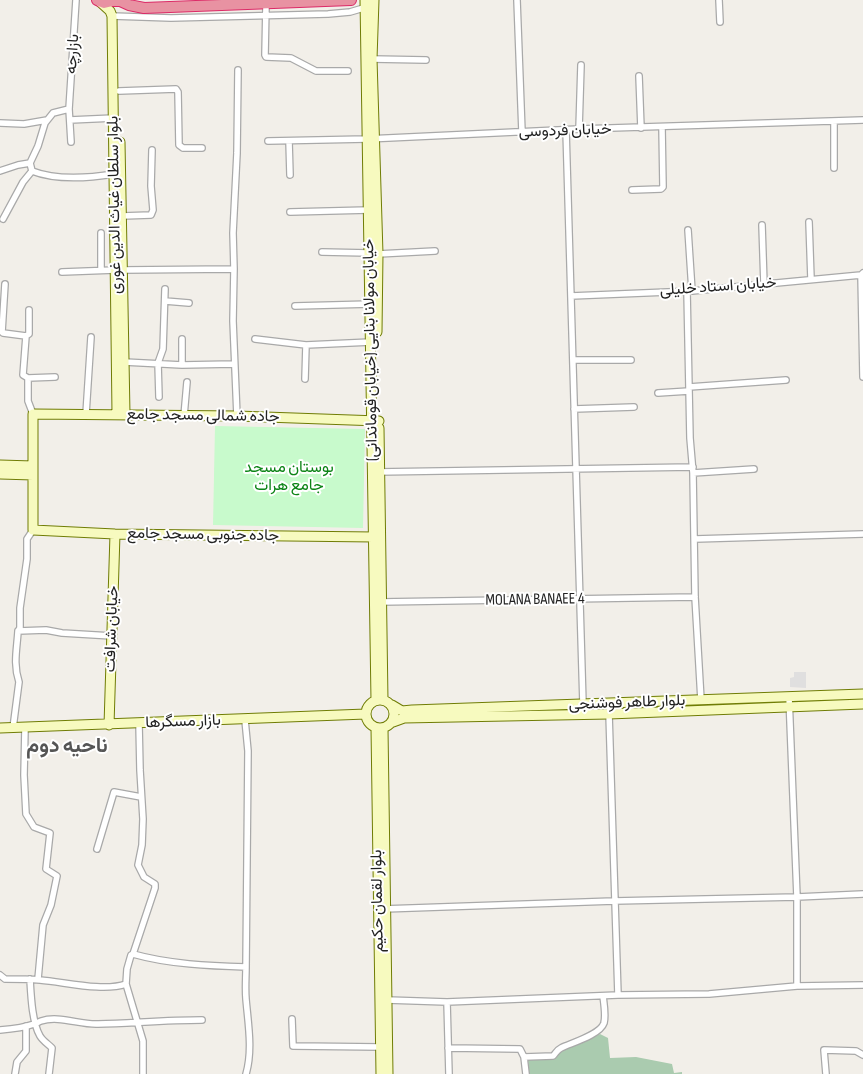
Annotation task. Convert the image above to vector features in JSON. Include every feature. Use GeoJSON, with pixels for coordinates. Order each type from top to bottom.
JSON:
{"type":"FeatureCollection","features":[{"type":"Feature","properties":{"kind":"highway"},"geometry":{"type":"LineString","coordinates":[[98,1],[110,3],[117,0],[144,8],[266,5],[351,0]]}},
{"type":"Feature","properties":{"kind":"street","name":"بازارچه"},"geometry":{"type":"LineString","coordinates":[[71,142],[69,109],[76,0]]}},
{"type":"Feature","properties":{"kind":"street"},"geometry":{"type":"LineString","coordinates":[[117,0],[115,17],[122,216],[119,270],[124,362],[121,414]]}},
{"type":"Feature","properties":{"kind":"street"},"geometry":{"type":"LineString","coordinates":[[517,0],[522,132]]}},
{"type":"Feature","properties":{"kind":"street"},"geometry":{"type":"LineString","coordinates":[[719,0],[720,22]]}},
{"type":"Feature","properties":{"kind":"street"},"geometry":{"type":"LineString","coordinates":[[98,1],[115,17]]}},
{"type":"Feature","properties":{"kind":"street"},"geometry":{"type":"LineString","coordinates":[[115,17],[328,14],[370,3]]}},
{"type":"Feature","properties":{"kind":"street","name":"خیابان مولانا بنایی (خیابان قوماندانی)"},"geometry":{"type":"LineString","coordinates":[[370,3],[372,59],[369,210],[373,253],[370,304],[376,421]]}},
{"type":"Feature","properties":{"kind":"street","name":"خیابان مولانا بنایی (خیابان قوماندانی)"},"geometry":{"type":"LineString","coordinates":[[370,3],[378,602]]}},
{"type":"Feature","properties":{"kind":"street"},"geometry":{"type":"LineString","coordinates":[[266,5],[266,57],[291,58],[316,71],[348,71]]}},
{"type":"Feature","properties":{"kind":"street","name":"بلوار سلطان غیاث الدین غوری"},"geometry":{"type":"LineString","coordinates":[[115,17],[114,174],[119,270],[121,414]]}},
{"type":"Feature","properties":{"kind":"street"},"geometry":{"type":"LineString","coordinates":[[372,59],[426,60]]}},
{"type":"Feature","properties":{"kind":"street"},"geometry":{"type":"LineString","coordinates":[[579,129],[581,65]]}},
{"type":"Feature","properties":{"kind":"street"},"geometry":{"type":"LineString","coordinates":[[237,416],[233,321],[233,233],[237,153],[238,70]]}},
{"type":"Feature","properties":{"kind":"street"},"geometry":{"type":"LineString","coordinates":[[639,76],[641,128]]}},
{"type":"Feature","properties":{"kind":"street"},"geometry":{"type":"LineString","coordinates":[[119,90],[178,90],[178,145],[183,148],[202,148]]}},
{"type":"Feature","properties":{"kind":"street"},"geometry":{"type":"LineString","coordinates":[[32,171],[30,163],[38,146],[45,123],[53,113],[69,109]]}},
{"type":"Feature","properties":{"kind":"street"},"geometry":{"type":"LineString","coordinates":[[70,120],[114,118]]}},
{"type":"Feature","properties":{"kind":"street"},"geometry":{"type":"LineString","coordinates":[[0,123],[24,124],[47,120]]}},
{"type":"Feature","properties":{"kind":"street","name":"خیابان فردوسی"},"geometry":{"type":"LineString","coordinates":[[268,141],[371,139],[579,129],[863,120]]}},
{"type":"Feature","properties":{"kind":"street"},"geometry":{"type":"LineString","coordinates":[[834,121],[834,168]]}},
{"type":"Feature","properties":{"kind":"street"},"geometry":{"type":"LineString","coordinates":[[632,190],[660,189],[663,187],[662,127]]}},
{"type":"Feature","properties":{"kind":"street"},"geometry":{"type":"LineString","coordinates":[[566,130],[583,704]]}},
{"type":"Feature","properties":{"kind":"street"},"geometry":{"type":"LineString","coordinates":[[289,140],[290,175]]}},
{"type":"Feature","properties":{"kind":"street"},"geometry":{"type":"LineString","coordinates":[[122,216],[151,215],[153,210],[151,186],[152,150]]}},
{"type":"Feature","properties":{"kind":"street"},"geometry":{"type":"LineString","coordinates":[[0,171],[30,163]]}},
{"type":"Feature","properties":{"kind":"street"},"geometry":{"type":"LineString","coordinates":[[32,171],[42,175],[92,178],[114,174]]}},
{"type":"Feature","properties":{"kind":"street"},"geometry":{"type":"LineString","coordinates":[[3,219],[22,182],[32,171]]}},
{"type":"Feature","properties":{"kind":"street"},"geometry":{"type":"LineString","coordinates":[[290,212],[369,210]]}},
{"type":"Feature","properties":{"kind":"street"},"geometry":{"type":"LineString","coordinates":[[809,222],[811,279]]}},
{"type":"Feature","properties":{"kind":"street"},"geometry":{"type":"LineString","coordinates":[[762,225],[764,285]]}},
{"type":"Feature","properties":{"kind":"street"},"geometry":{"type":"LineString","coordinates":[[688,230],[689,389],[693,470],[695,597],[701,700]]}},
{"type":"Feature","properties":{"kind":"street"},"geometry":{"type":"LineString","coordinates":[[101,233],[101,270]]}},
{"type":"Feature","properties":{"kind":"street"},"geometry":{"type":"LineString","coordinates":[[322,252],[435,251]]}},
{"type":"Feature","properties":{"kind":"street"},"geometry":{"type":"LineString","coordinates":[[62,272],[234,269]]}},
{"type":"Feature","properties":{"kind":"street"},"geometry":{"type":"LineString","coordinates":[[862,274],[863,377]]}},
{"type":"Feature","properties":{"kind":"street","name":"خیابان استاد خلیلی"},"geometry":{"type":"LineString","coordinates":[[571,296],[689,291],[862,274]]}},
{"type":"Feature","properties":{"kind":"street"},"geometry":{"type":"LineString","coordinates":[[5,284],[2,332],[3,334],[26,336]]}},
{"type":"Feature","properties":{"kind":"street"},"geometry":{"type":"LineString","coordinates":[[159,397],[158,363],[163,349],[165,289]]}},
{"type":"Feature","properties":{"kind":"street"},"geometry":{"type":"LineString","coordinates":[[165,301],[188,303]]}},
{"type":"Feature","properties":{"kind":"street"},"geometry":{"type":"LineString","coordinates":[[294,306],[370,304]]}},
{"type":"Feature","properties":{"kind":"street"},"geometry":{"type":"LineString","coordinates":[[29,310],[29,334],[26,336],[22,375],[28,378],[55,377]]}},
{"type":"Feature","properties":{"kind":"street"},"geometry":{"type":"LineString","coordinates":[[86,414],[91,337]]}},
{"type":"Feature","properties":{"kind":"street"},"geometry":{"type":"LineString","coordinates":[[255,338],[306,345],[371,342]]}},
{"type":"Feature","properties":{"kind":"street"},"geometry":{"type":"LineString","coordinates":[[182,339],[182,364]]}},
{"type":"Feature","properties":{"kind":"street"},"geometry":{"type":"LineString","coordinates":[[305,378],[306,345]]}},
{"type":"Feature","properties":{"kind":"street"},"geometry":{"type":"LineString","coordinates":[[573,360],[631,360]]}},
{"type":"Feature","properties":{"kind":"street"},"geometry":{"type":"LineString","coordinates":[[124,362],[234,364]]}},
{"type":"Feature","properties":{"kind":"street"},"geometry":{"type":"LineString","coordinates":[[13,728],[19,682],[15,657],[20,628],[20,608],[27,559],[27,539],[33,530],[33,414],[28,401],[28,378]]}},
{"type":"Feature","properties":{"kind":"street"},"geometry":{"type":"LineString","coordinates":[[658,394],[689,389],[786,380]]}},
{"type":"Feature","properties":{"kind":"street"},"geometry":{"type":"LineString","coordinates":[[184,416],[187,382]]}},
{"type":"Feature","properties":{"kind":"street"},"geometry":{"type":"LineString","coordinates":[[574,409],[634,407]]}},
{"type":"Feature","properties":{"kind":"street","name":"جاده شمالی مسجد جامع"},"geometry":{"type":"LineString","coordinates":[[33,414],[237,416],[376,421]]}},
{"type":"Feature","properties":{"kind":"street"},"geometry":{"type":"LineString","coordinates":[[0,465],[33,471]]}},
{"type":"Feature","properties":{"kind":"street"},"geometry":{"type":"LineString","coordinates":[[376,472],[576,468],[754,469]]}},
{"type":"Feature","properties":{"kind":"street"},"geometry":{"type":"LineString","coordinates":[[0,474],[33,471]]}},
{"type":"Feature","properties":{"kind":"street","name":"خیابان مولانا بنایی (خیابان قوماندانی)"},"geometry":{"type":"LineString","coordinates":[[376,472],[374,537],[384,702]]}},
{"type":"Feature","properties":{"kind":"street","name":"جاده جنوبی مسجد جامع"},"geometry":{"type":"LineString","coordinates":[[33,530],[115,534],[374,537]]}},
{"type":"Feature","properties":{"kind":"street","name":"خیابان شرافت"},"geometry":{"type":"LineString","coordinates":[[109,725],[115,534]]}},
{"type":"Feature","properties":{"kind":"street"},"geometry":{"type":"LineString","coordinates":[[694,539],[863,534]]}},
{"type":"Feature","properties":{"kind":"street","name":"MOLANA BANAEE 4"},"geometry":{"type":"LineString","coordinates":[[378,602],[695,597]]}},
{"type":"Feature","properties":{"kind":"street"},"geometry":{"type":"LineString","coordinates":[[18,631],[46,630],[62,633],[112,636]]}},
{"type":"Feature","properties":{"kind":"street","name":"بلوار طاهر فوشنجی"},"geometry":{"type":"LineString","coordinates":[[384,702],[402,711],[863,694]]}},
{"type":"Feature","properties":{"kind":"street"},"geometry":{"type":"LineString","coordinates":[[789,697],[797,897],[797,986]]}},
{"type":"Feature","properties":{"kind":"street"},"geometry":{"type":"LineString","coordinates":[[384,702],[395,711],[393,722],[380,728],[368,723],[366,714],[369,705],[384,702]]}},
{"type":"Feature","properties":{"kind":"street"},"geometry":{"type":"LineString","coordinates":[[610,703],[618,995]]}},
{"type":"Feature","properties":{"kind":"street","name":"بلوار طاهر فوشنجی"},"geometry":{"type":"LineString","coordinates":[[393,722],[404,718],[609,714],[863,704]]}},
{"type":"Feature","properties":{"kind":"street","name":"بازار مسگرها"},"geometry":{"type":"LineString","coordinates":[[0,728],[366,714]]}},
{"type":"Feature","properties":{"kind":"street"},"geometry":{"type":"LineString","coordinates":[[245,720],[248,751],[246,997],[250,1029],[249,1064],[246,1074]]}},
{"type":"Feature","properties":{"kind":"street"},"geometry":{"type":"LineString","coordinates":[[139,724],[143,819],[142,845],[138,865],[144,877],[155,884],[155,888],[127,968],[126,984],[143,1042],[143,1074]]}},
{"type":"Feature","properties":{"kind":"street"},"geometry":{"type":"LineString","coordinates":[[25,728],[24,775],[26,814],[34,827],[50,834],[46,870],[57,876],[51,905],[42,926],[38,979]]}},
{"type":"Feature","properties":{"kind":"street","name":"بلوار لقمان حکیم"},"geometry":{"type":"LineString","coordinates":[[380,728],[381,1074]]}},
{"type":"Feature","properties":{"kind":"street"},"geometry":{"type":"LineString","coordinates":[[97,849],[114,792],[141,796]]}},
{"type":"Feature","properties":{"kind":"street"},"geometry":{"type":"LineString","coordinates":[[382,909],[863,894]]}},
{"type":"Feature","properties":{"kind":"street","name":"بلوار لقمان حکیم"},"geometry":{"type":"LineString","coordinates":[[382,909],[387,1000],[388,1074]]}},
{"type":"Feature","properties":{"kind":"street"},"geometry":{"type":"LineString","coordinates":[[133,954],[151,959],[220,966],[246,966]]}},
{"type":"Feature","properties":{"kind":"street"},"geometry":{"type":"LineString","coordinates":[[0,975],[5,979],[38,979],[85,986],[119,986],[126,984]]}},
{"type":"Feature","properties":{"kind":"street"},"geometry":{"type":"LineString","coordinates":[[30,980],[31,1001],[36,1024],[41,1038],[52,1048],[50,1074]]}},
{"type":"Feature","properties":{"kind":"street"},"geometry":{"type":"LineString","coordinates":[[387,1000],[447,1002],[618,995],[709,994],[797,986],[863,985]]}},
{"type":"Feature","properties":{"kind":"street"},"geometry":{"type":"LineString","coordinates":[[524,1057],[553,1056],[559,1049],[577,1042],[600,1029],[604,1025],[603,996]]}},
{"type":"Feature","properties":{"kind":"street"},"geometry":{"type":"LineString","coordinates":[[447,1002],[449,1074]]}},
{"type":"Feature","properties":{"kind":"street"},"geometry":{"type":"LineString","coordinates":[[292,1019],[293,1046],[380,1046]]}},
{"type":"Feature","properties":{"kind":"street"},"geometry":{"type":"LineString","coordinates":[[0,1030],[21,1029],[36,1024],[39,1021],[60,1020],[85,1024],[202,1020]]}},
{"type":"Feature","properties":{"kind":"street"},"geometry":{"type":"LineString","coordinates":[[15,1074],[17,1062],[26,1051],[26,1026]]}},
{"type":"Feature","properties":{"kind":"street"},"geometry":{"type":"LineString","coordinates":[[448,1048],[520,1049],[524,1057],[526,1074]]}},
{"type":"Feature","properties":{"kind":"street"},"geometry":{"type":"LineString","coordinates":[[826,1074],[824,1050],[856,1051],[863,1055]]}},
{"type":"Feature","properties":{"kind":"shaded area"},"geometry":{"type":"Polygon","coordinates":[[[794,672],[806,672],[806,688],[790,687],[790,678],[794,677],[794,672]]]}},
{"type":"Feature","properties":{"kind":"green space","name":"بوستان مسجد جامع هرات"},"geometry":{"type":"Polygon","coordinates":[[[215,426],[365,429],[363,528],[213,525],[215,426]]]}},
{"type":"Feature","properties":{"kind":"green space"},"geometry":{"type":"Polygon","coordinates":[[[600,1034],[608,1038],[610,1058],[636,1057],[672,1064],[674,1073],[682,1072],[682,1074],[529,1074],[528,1060],[556,1058],[560,1052],[600,1034]]]}},
{"type":"Feature","properties":{"kind":"district","name":"ناحیه دوم"},"geometry":{"type":"Point","coordinates":[67,747]}}]}
